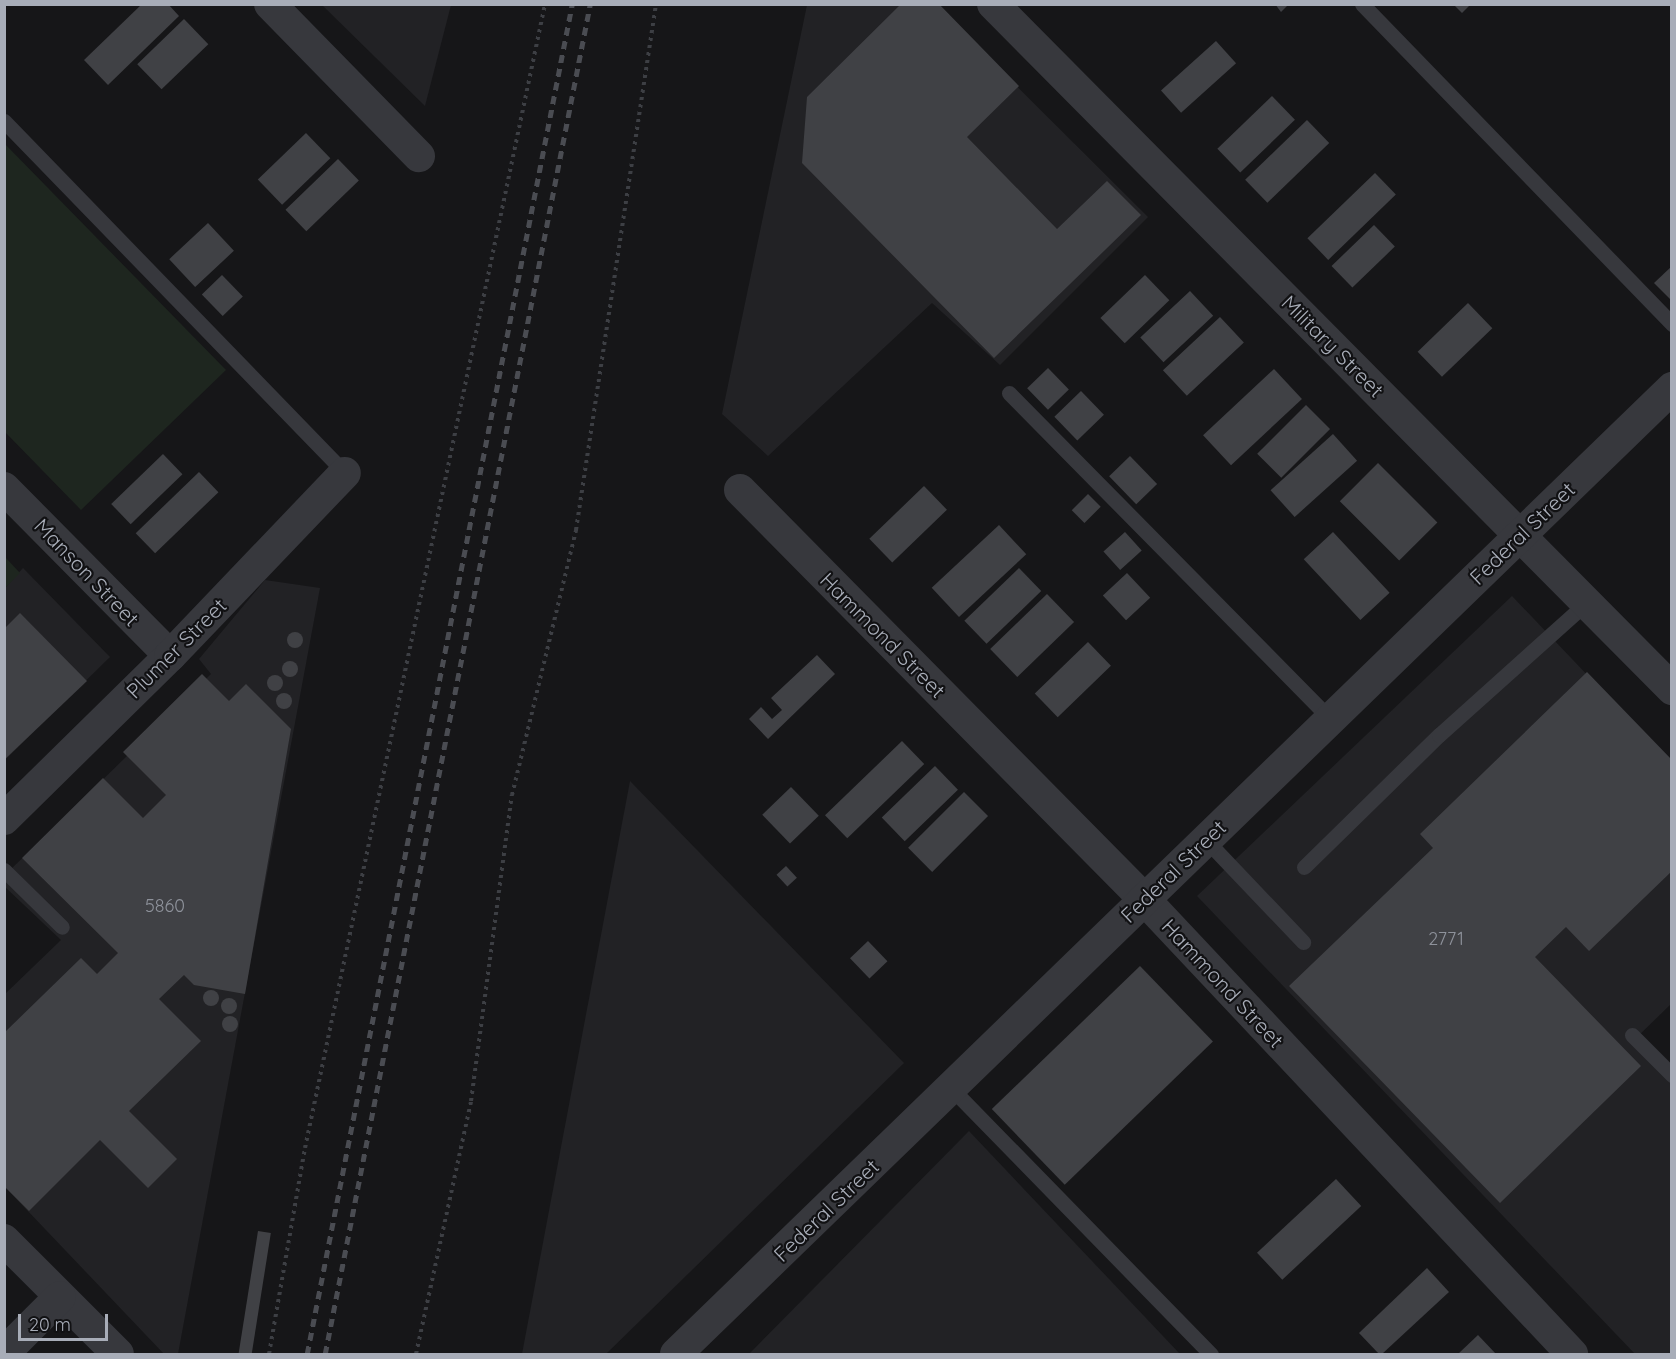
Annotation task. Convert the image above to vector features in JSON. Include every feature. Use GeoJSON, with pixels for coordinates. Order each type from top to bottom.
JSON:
{"type":"FeatureCollection","features":[{"type":"Feature","properties":{"kind":"street"},"geometry":{"type":"LineString","coordinates":[[270,4],[419,156]]}},
{"type":"Feature","properties":{"kind":"street","name":"Military Street"},"geometry":{"type":"LineString","coordinates":[[993,4],[1521,534],[1671,689]]}},
{"type":"Feature","properties":{"kind":"street","name":"Federal Street"},"geometry":{"type":"LineString","coordinates":[[676,1354],[952,1089],[1144,899],[1671,388]]}},
{"type":"Feature","properties":{"kind":"street","name":"Plumer Street"},"geometry":{"type":"LineString","coordinates":[[4,819],[170,656],[345,473]]}},
{"type":"Feature","properties":{"kind":"street","name":"Manson Street"},"geometry":{"type":"LineString","coordinates":[[4,488],[170,656]]}},
{"type":"Feature","properties":{"kind":"street","name":"Hammond Street"},"geometry":{"type":"LineString","coordinates":[[740,490],[1144,899],[1572,1354]]}},
{"type":"Feature","properties":{"kind":"street"},"geometry":{"type":"LineString","coordinates":[[4,1240],[118,1354]]}},
{"type":"Feature","properties":{"kind":"street"},"geometry":{"type":"LineString","coordinates":[[4,1353],[60,1297]]}},
{"type":"Feature","properties":{"kind":"lane"},"geometry":{"type":"LineString","coordinates":[[1362,4],[1671,324]]}},
{"type":"Feature","properties":{"kind":"lane"},"geometry":{"type":"LineString","coordinates":[[4,121],[345,473]]}},
{"type":"Feature","properties":{"kind":"lane"},"geometry":{"type":"LineString","coordinates":[[1009,393],[1330,718]]}},
{"type":"Feature","properties":{"kind":"lane"},"geometry":{"type":"LineString","coordinates":[[1304,867],[1439,735],[1587,602]]}},
{"type":"Feature","properties":{"kind":"lane"},"geometry":{"type":"LineString","coordinates":[[1206,840],[1303,942]]}},
{"type":"Feature","properties":{"kind":"lane"},"geometry":{"type":"LineString","coordinates":[[4,870],[62,927]]}},
{"type":"Feature","properties":{"kind":"lane"},"geometry":{"type":"LineString","coordinates":[[1632,1035],[1671,1075]]}},
{"type":"Feature","properties":{"kind":"lane"},"geometry":{"type":"LineString","coordinates":[[952,1089],[1210,1354]]}},
{"type":"Feature","properties":{"kind":"path"},"geometry":{"type":"LineString","coordinates":[[269,1354],[305,1148],[545,4]]}},
{"type":"Feature","properties":{"kind":"path"},"geometry":{"type":"LineString","coordinates":[[416,1354],[471,1101],[512,795],[576,530],[656,4]]}},
{"type":"Feature","properties":{"kind":"shaded area"},"geometry":{"type":"Polygon","coordinates":[[[322,5],[451,5],[425,106],[322,5]]]}},
{"type":"Feature","properties":{"kind":"shaded area"},"geometry":{"type":"Polygon","coordinates":[[[807,5],[935,5],[1148,217],[1000,365],[932,303],[768,456],[722,414],[807,5]]]}},
{"type":"Feature","properties":{"kind":"shaded area"},"geometry":{"type":"Polygon","coordinates":[[[4,143],[226,370],[81,510],[5,432],[4,143]]]}},
{"type":"Feature","properties":{"kind":"shaded area"},"geometry":{"type":"Polygon","coordinates":[[[5,557],[20,573],[5,588],[5,557]]]}},
{"type":"Feature","properties":{"kind":"shaded area"},"geometry":{"type":"Polygon","coordinates":[[[23,568],[110,657],[5,760],[5,588],[23,568]]]}},
{"type":"Feature","properties":{"kind":"shaded area"},"geometry":{"type":"Polygon","coordinates":[[[265,580],[320,588],[178,1354],[164,1354],[5,1187],[5,994],[61,940],[5,887],[5,875],[211,674],[199,659],[265,580]]]}},
{"type":"Feature","properties":{"kind":"shaded area"},"geometry":{"type":"Polygon","coordinates":[[[1512,596],[1671,763],[1671,1004],[1632,1042],[1671,1083],[1671,1354],[1635,1354],[1197,896],[1512,596]]]}},
{"type":"Feature","properties":{"kind":"shaded area"},"geometry":{"type":"Polygon","coordinates":[[[630,781],[904,1063],[606,1354],[522,1354],[630,781]]]}},
{"type":"Feature","properties":{"kind":"shaded area"},"geometry":{"type":"Polygon","coordinates":[[[969,1131],[1180,1354],[749,1354],[969,1131]]]}},
{"type":"Feature","properties":{"kind":"building"},"geometry":{"type":"Polygon","coordinates":[[[142,4],[168,4],[179,16],[108,85],[84,60],[142,4]]]}},
{"type":"Feature","properties":{"kind":"building"},"geometry":{"type":"Polygon","coordinates":[[[901,4],[939,4],[1019,86],[967,137],[1057,229],[1107,181],[1141,215],[994,358],[802,163],[807,97],[901,4]]]}},
{"type":"Feature","properties":{"kind":"building"},"geometry":{"type":"Polygon","coordinates":[[[1275,4],[1289,4],[1281,12],[1275,4]]]}},
{"type":"Feature","properties":{"kind":"building"},"geometry":{"type":"Polygon","coordinates":[[[1453,4],[1471,4],[1462,13],[1453,4]]]}},
{"type":"Feature","properties":{"kind":"building"},"geometry":{"type":"Polygon","coordinates":[[[184,19],[208,44],[162,89],[137,64],[184,19]]]}},
{"type":"Feature","properties":{"kind":"building"},"geometry":{"type":"Polygon","coordinates":[[[1216,41],[1236,63],[1181,113],[1161,91],[1216,41]]]}},
{"type":"Feature","properties":{"kind":"building"},"geometry":{"type":"Polygon","coordinates":[[[1272,96],[1295,120],[1240,173],[1217,149],[1272,96]]]}},
{"type":"Feature","properties":{"kind":"building"},"geometry":{"type":"Polygon","coordinates":[[[1307,120],[1329,143],[1267,203],[1245,180],[1307,120]]]}},
{"type":"Feature","properties":{"kind":"building"},"geometry":{"type":"Polygon","coordinates":[[[306,133],[330,158],[282,205],[258,180],[306,133]]]}},
{"type":"Feature","properties":{"kind":"building"},"geometry":{"type":"Polygon","coordinates":[[[338,159],[359,181],[306,231],[285,210],[338,159]]]}},
{"type":"Feature","properties":{"kind":"building"},"geometry":{"type":"Polygon","coordinates":[[[1375,173],[1396,195],[1328,260],[1307,238],[1375,173]]]}},
{"type":"Feature","properties":{"kind":"building"},"geometry":{"type":"Polygon","coordinates":[[[208,223],[234,251],[195,287],[169,259],[208,223]]]}},
{"type":"Feature","properties":{"kind":"building"},"geometry":{"type":"Polygon","coordinates":[[[1374,225],[1395,247],[1352,288],[1332,266],[1374,225]]]}},
{"type":"Feature","properties":{"kind":"building"},"geometry":{"type":"Polygon","coordinates":[[[1672,266],[1672,301],[1654,283],[1672,266]]]}},
{"type":"Feature","properties":{"kind":"building"},"geometry":{"type":"Polygon","coordinates":[[[222,275],[243,297],[223,316],[202,294],[222,275]]]}},
{"type":"Feature","properties":{"kind":"building"},"geometry":{"type":"Polygon","coordinates":[[[1145,275],[1169,300],[1125,343],[1100,318],[1145,275]]]}},
{"type":"Feature","properties":{"kind":"building"},"geometry":{"type":"Polygon","coordinates":[[[1190,291],[1213,316],[1163,362],[1140,337],[1190,291]]]}},
{"type":"Feature","properties":{"kind":"building"},"geometry":{"type":"Polygon","coordinates":[[[1468,303],[1492,328],[1442,377],[1418,352],[1468,303]]]}},
{"type":"Feature","properties":{"kind":"building"},"geometry":{"type":"Polygon","coordinates":[[[1220,317],[1244,343],[1187,396],[1163,370],[1220,317]]]}},
{"type":"Feature","properties":{"kind":"building"},"geometry":{"type":"Polygon","coordinates":[[[1048,368],[1069,390],[1048,410],[1027,388],[1048,368]]]}},
{"type":"Feature","properties":{"kind":"building"},"geometry":{"type":"Polygon","coordinates":[[[1274,369],[1302,399],[1231,465],[1203,435],[1274,369]]]}},
{"type":"Feature","properties":{"kind":"building"},"geometry":{"type":"Polygon","coordinates":[[[1081,391],[1104,415],[1077,440],[1054,417],[1081,391]]]}},
{"type":"Feature","properties":{"kind":"building"},"geometry":{"type":"Polygon","coordinates":[[[1306,405],[1330,429],[1281,478],[1257,454],[1306,405]]]}},
{"type":"Feature","properties":{"kind":"building"},"geometry":{"type":"Polygon","coordinates":[[[1333,434],[1357,461],[1295,517],[1271,490],[1333,434]]]}},
{"type":"Feature","properties":{"kind":"building"},"geometry":{"type":"Polygon","coordinates":[[[163,454],[182,474],[131,524],[111,504],[163,454]]]}},
{"type":"Feature","properties":{"kind":"building"},"geometry":{"type":"Polygon","coordinates":[[[1130,456],[1157,484],[1136,504],[1109,476],[1130,456]]]}},
{"type":"Feature","properties":{"kind":"building"},"geometry":{"type":"Polygon","coordinates":[[[1378,463],[1437,522],[1399,561],[1340,501],[1378,463]]]}},
{"type":"Feature","properties":{"kind":"building"},"geometry":{"type":"Polygon","coordinates":[[[199,472],[218,492],[155,553],[136,533],[199,472]]]}},
{"type":"Feature","properties":{"kind":"building"},"geometry":{"type":"Polygon","coordinates":[[[924,486],[947,510],[892,563],[869,539],[924,486]]]}},
{"type":"Feature","properties":{"kind":"building"},"geometry":{"type":"Polygon","coordinates":[[[1088,494],[1101,507],[1084,523],[1072,510],[1088,494]]]}},
{"type":"Feature","properties":{"kind":"building"},"geometry":{"type":"Polygon","coordinates":[[[999,525],[1026,554],[959,617],[932,588],[999,525]]]}},
{"type":"Feature","properties":{"kind":"building"},"geometry":{"type":"Polygon","coordinates":[[[1125,532],[1142,551],[1120,570],[1103,551],[1125,532]]]}},
{"type":"Feature","properties":{"kind":"building"},"geometry":{"type":"Polygon","coordinates":[[[1333,532],[1390,593],[1360,620],[1304,559],[1333,532]]]}},
{"type":"Feature","properties":{"kind":"building"},"geometry":{"type":"Polygon","coordinates":[[[1019,568],[1041,591],[987,644],[964,621],[1019,568]]]}},
{"type":"Feature","properties":{"kind":"building"},"geometry":{"type":"Polygon","coordinates":[[[1127,573],[1150,598],[1126,620],[1103,596],[1127,573]]]}},
{"type":"Feature","properties":{"kind":"building"},"geometry":{"type":"Polygon","coordinates":[[[1047,594],[1074,622],[1017,677],[990,649],[1047,594]]]}},
{"type":"Feature","properties":{"kind":"building"},"geometry":{"type":"Polygon","coordinates":[[[20,613],[87,681],[4,760],[4,629],[20,613]]]}},
{"type":"Feature","properties":{"kind":"building"},"geometry":{"type":"Polygon","coordinates":[[[295,632],[303,640],[295,648],[287,640],[295,632]]]}},
{"type":"Feature","properties":{"kind":"building"},"geometry":{"type":"Polygon","coordinates":[[[1088,642],[1111,666],[1058,717],[1035,693],[1088,642]]]}},
{"type":"Feature","properties":{"kind":"building"},"geometry":{"type":"Polygon","coordinates":[[[817,655],[835,674],[768,739],[749,719],[761,707],[772,719],[782,710],[771,698],[817,655]]]}},
{"type":"Feature","properties":{"kind":"building"},"geometry":{"type":"Polygon","coordinates":[[[290,661],[298,669],[290,677],[282,669],[290,661]]]}},
{"type":"Feature","properties":{"kind":"building"},"geometry":{"type":"Polygon","coordinates":[[[1587,672],[1672,760],[1672,871],[1589,951],[1566,927],[1535,957],[1641,1066],[1500,1203],[1289,986],[1433,848],[1420,834],[1587,672]]]}},
{"type":"Feature","properties":{"kind":"building"},"geometry":{"type":"Polygon","coordinates":[[[202,674],[229,701],[246,684],[291,729],[245,994],[194,985],[184,975],[159,999],[201,1041],[129,1111],[177,1159],[148,1188],[100,1140],[29,1211],[4,1186],[4,1033],[81,958],[97,974],[118,953],[22,858],[103,778],[143,818],[166,795],[123,752],[202,674]]]}},
{"type":"Feature","properties":{"kind":"building"},"geometry":{"type":"Polygon","coordinates":[[[275,675],[283,683],[275,691],[267,683],[275,675]]]}},
{"type":"Feature","properties":{"kind":"building"},"geometry":{"type":"Polygon","coordinates":[[[284,693],[292,701],[284,709],[276,701],[284,693]]]}},
{"type":"Feature","properties":{"kind":"building"},"geometry":{"type":"Polygon","coordinates":[[[902,741],[924,764],[847,838],[825,815],[902,741]]]}},
{"type":"Feature","properties":{"kind":"building"},"geometry":{"type":"Polygon","coordinates":[[[935,766],[958,790],[905,841],[882,817],[935,766]]]}},
{"type":"Feature","properties":{"kind":"building"},"geometry":{"type":"Polygon","coordinates":[[[791,787],[819,816],[790,844],[762,815],[791,787]]]}},
{"type":"Feature","properties":{"kind":"building"},"geometry":{"type":"Polygon","coordinates":[[[964,792],[988,816],[932,872],[908,848],[964,792]]]}},
{"type":"Feature","properties":{"kind":"building"},"geometry":{"type":"Polygon","coordinates":[[[786,866],[797,878],[787,887],[776,875],[786,866]]]}},
{"type":"Feature","properties":{"kind":"building"},"geometry":{"type":"Polygon","coordinates":[[[868,941],[887,961],[869,979],[850,958],[868,941]]]}},
{"type":"Feature","properties":{"kind":"building"},"geometry":{"type":"Polygon","coordinates":[[[1140,966],[1213,1042],[1065,1185],[992,1109],[1140,966]]]}},
{"type":"Feature","properties":{"kind":"building"},"geometry":{"type":"Polygon","coordinates":[[[211,990],[219,998],[211,1006],[203,998],[211,990]]]}},
{"type":"Feature","properties":{"kind":"building"},"geometry":{"type":"Polygon","coordinates":[[[229,998],[237,1006],[229,1014],[221,1006],[229,998]]]}},
{"type":"Feature","properties":{"kind":"building"},"geometry":{"type":"Polygon","coordinates":[[[230,1016],[238,1024],[230,1032],[222,1024],[230,1016]]]}},
{"type":"Feature","properties":{"kind":"building"},"geometry":{"type":"Polygon","coordinates":[[[1336,1179],[1361,1206],[1282,1280],[1257,1253],[1336,1179]]]}},
{"type":"Feature","properties":{"kind":"building"},"geometry":{"type":"Polygon","coordinates":[[[258,1231],[271,1233],[252,1354],[239,1354],[258,1231]]]}},
{"type":"Feature","properties":{"kind":"building"},"geometry":{"type":"Polygon","coordinates":[[[1427,1268],[1449,1292],[1382,1354],[1379,1354],[1359,1333],[1427,1268]]]}},
{"type":"Feature","properties":{"kind":"building"},"geometry":{"type":"Polygon","coordinates":[[[1478,1335],[1496,1354],[1458,1354],[1478,1335]]]}},
{"type":"Feature","properties":{"kind":"railway"},"geometry":{"type":"LineString","coordinates":[[307,1354],[572,4]]}},
{"type":"Feature","properties":{"kind":"railway"},"geometry":{"type":"LineString","coordinates":[[325,1354],[590,4]]}}]}
